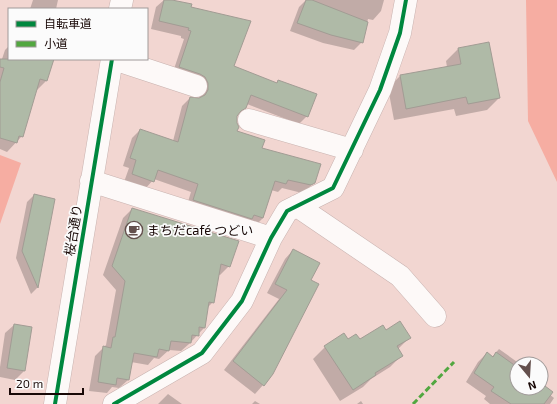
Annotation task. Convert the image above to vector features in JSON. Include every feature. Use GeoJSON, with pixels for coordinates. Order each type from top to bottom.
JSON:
{"type":"FeatureCollection","features":[{"type":"Feature","properties":{"kind":"street"},"geometry":{"type":"LineString","coordinates":[[117,404],[202,353],[242,301],[271,238],[287,211],[333,188],[380,90],[400,33],[406,0]]}},
{"type":"Feature","properties":{"kind":"street","name":"桜台通り"},"geometry":{"type":"LineString","coordinates":[[56,404],[113,60]]}},
{"type":"Feature","properties":{"kind":"street"},"geometry":{"type":"LineString","coordinates":[[116,60],[196,86]]}},
{"type":"Feature","properties":{"kind":"street"},"geometry":{"type":"LineString","coordinates":[[249,120],[352,150]]}},
{"type":"Feature","properties":{"kind":"street"},"geometry":{"type":"LineString","coordinates":[[92,182],[271,238]]}},
{"type":"Feature","properties":{"kind":"street"},"geometry":{"type":"LineString","coordinates":[[296,206],[400,276],[435,316]]}},
{"type":"Feature","properties":{"kind":"shaded area"},"geometry":{"type":"Polygon","coordinates":[[[526,0],[557,0],[557,182],[528,121],[526,0]]]}},
{"type":"Feature","properties":{"kind":"shaded area"},"geometry":{"type":"Polygon","coordinates":[[[0,155],[21,163],[0,224],[0,155]]]}},
{"type":"Feature","properties":{"kind":"building"},"geometry":{"type":"Polygon","coordinates":[[[164,0],[192,4],[191,7],[251,21],[234,66],[277,83],[278,80],[317,94],[308,117],[251,95],[246,108],[237,116],[237,123],[239,127],[237,131],[265,140],[262,148],[321,164],[315,183],[311,185],[288,180],[286,184],[275,181],[263,218],[254,215],[252,219],[193,200],[198,184],[158,170],[154,182],[132,174],[136,160],[130,158],[140,129],[178,142],[190,97],[199,98],[205,95],[208,90],[208,83],[205,77],[179,67],[191,31],[188,30],[189,28],[159,21],[164,0]]]}},
{"type":"Feature","properties":{"kind":"building"},"geometry":{"type":"Polygon","coordinates":[[[306,0],[312,0],[368,22],[363,43],[331,35],[297,23],[306,0]]]}},
{"type":"Feature","properties":{"kind":"building"},"geometry":{"type":"Polygon","coordinates":[[[489,42],[500,98],[468,104],[466,97],[406,109],[400,75],[461,64],[458,48],[489,42]]]}},
{"type":"Feature","properties":{"kind":"building"},"geometry":{"type":"Polygon","coordinates":[[[0,59],[54,60],[47,81],[40,79],[23,137],[19,136],[17,143],[0,138],[0,82],[4,68],[0,67],[0,59]]]}},
{"type":"Feature","properties":{"kind":"building"},"geometry":{"type":"Polygon","coordinates":[[[34,194],[55,199],[38,288],[22,251],[34,194]]]}},
{"type":"Feature","properties":{"kind":"building"},"geometry":{"type":"Polygon","coordinates":[[[132,208],[239,241],[230,267],[221,264],[214,303],[209,302],[205,328],[199,327],[199,336],[192,335],[191,343],[171,341],[169,351],[159,349],[157,357],[134,353],[129,380],[117,378],[116,385],[98,382],[103,346],[111,348],[113,337],[115,337],[125,281],[112,266],[132,208]]]}},
{"type":"Feature","properties":{"kind":"building"},"geometry":{"type":"Polygon","coordinates":[[[293,249],[320,263],[311,280],[319,284],[273,374],[264,386],[233,361],[287,290],[275,284],[293,249]]]}},
{"type":"Feature","properties":{"kind":"building"},"geometry":{"type":"Polygon","coordinates":[[[400,321],[411,338],[397,346],[403,356],[375,373],[376,375],[353,390],[324,346],[344,333],[348,339],[356,334],[360,339],[383,325],[386,330],[400,321]]]}},
{"type":"Feature","properties":{"kind":"building"},"geometry":{"type":"Polygon","coordinates":[[[14,324],[32,327],[25,371],[7,368],[14,324]]]}},
{"type":"Feature","properties":{"kind":"building"},"geometry":{"type":"Polygon","coordinates":[[[487,352],[493,357],[496,352],[509,361],[509,396],[549,396],[549,389],[553,392],[544,404],[511,404],[491,391],[494,387],[474,373],[487,352]]]}},
{"type":"Feature","properties":{"kind":"marked path"},"geometry":{"type":"LineString","coordinates":[[413,404],[454,362]]}},
{"type":"Feature","properties":{"kind":"cycle path"},"geometry":{"type":"LineString","coordinates":[[114,404],[202,353],[242,301],[271,238],[287,211],[333,188],[380,90],[400,33],[406,0]]}},
{"type":"Feature","properties":{"kind":"cycle path"},"geometry":{"type":"LineString","coordinates":[[55,404],[112,60]]}},
{"type":"Feature","properties":{"kind":"place","name":"まちだcafé つどい"},"geometry":{"type":"Point","coordinates":[134,230]}}]}
